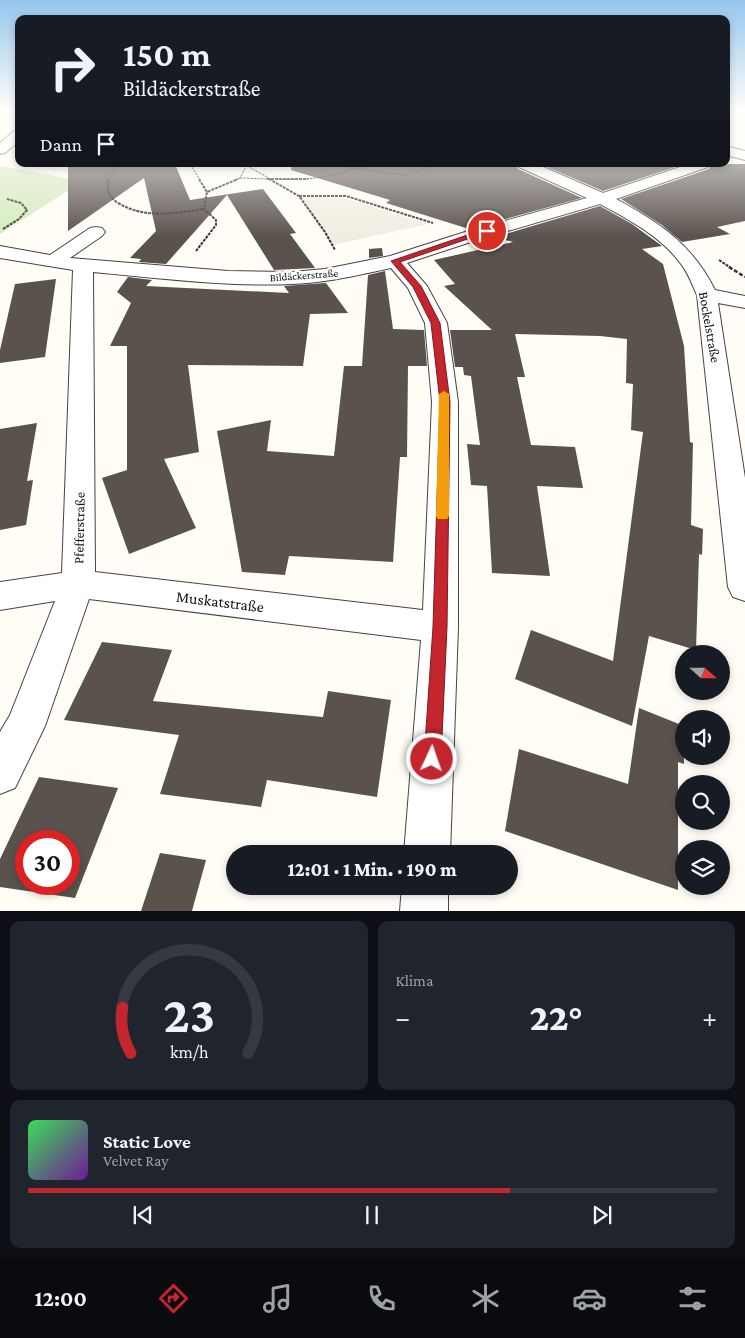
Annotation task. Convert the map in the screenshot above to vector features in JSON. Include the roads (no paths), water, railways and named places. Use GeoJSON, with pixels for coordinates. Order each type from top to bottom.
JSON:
{"type":"FeatureCollection","features":[{"type":"Feature","properties":{"kind":"street","name":"Bockelstraße"},"geometry":{"type":"LineString","coordinates":[[531,167],[600,198],[640,220],[664,236],[682,252],[695,270],[707,295],[745,587]]}},
{"type":"Feature","properties":{"kind":"street","name":"Bildäckerstraße"},"geometry":{"type":"LineString","coordinates":[[0,252],[83,266],[228,278],[292,278],[350,271],[395,261],[695,167]]}},
{"type":"Feature","properties":{"kind":"street"},"geometry":{"type":"LineString","coordinates":[[54,261],[96,232]]}},
{"type":"Feature","properties":{"kind":"street"},"geometry":{"type":"LineString","coordinates":[[395,261],[416,286],[436,323],[445,402],[440,627],[428,845]]}},
{"type":"Feature","properties":{"kind":"street","name":"Pfefferstraße"},"geometry":{"type":"LineString","coordinates":[[0,773],[25,726],[78,584],[83,266]]}},
{"type":"Feature","properties":{"kind":"street"},"geometry":{"type":"LineString","coordinates":[[707,295],[745,302]]}},
{"type":"Feature","properties":{"kind":"street","name":"Muskatstraße"},"geometry":{"type":"LineString","coordinates":[[0,596],[78,584],[440,627]]}},
{"type":"Feature","properties":{"kind":"street"},"geometry":{"type":"LineString","coordinates":[[424,910],[425,895]]}}]}
